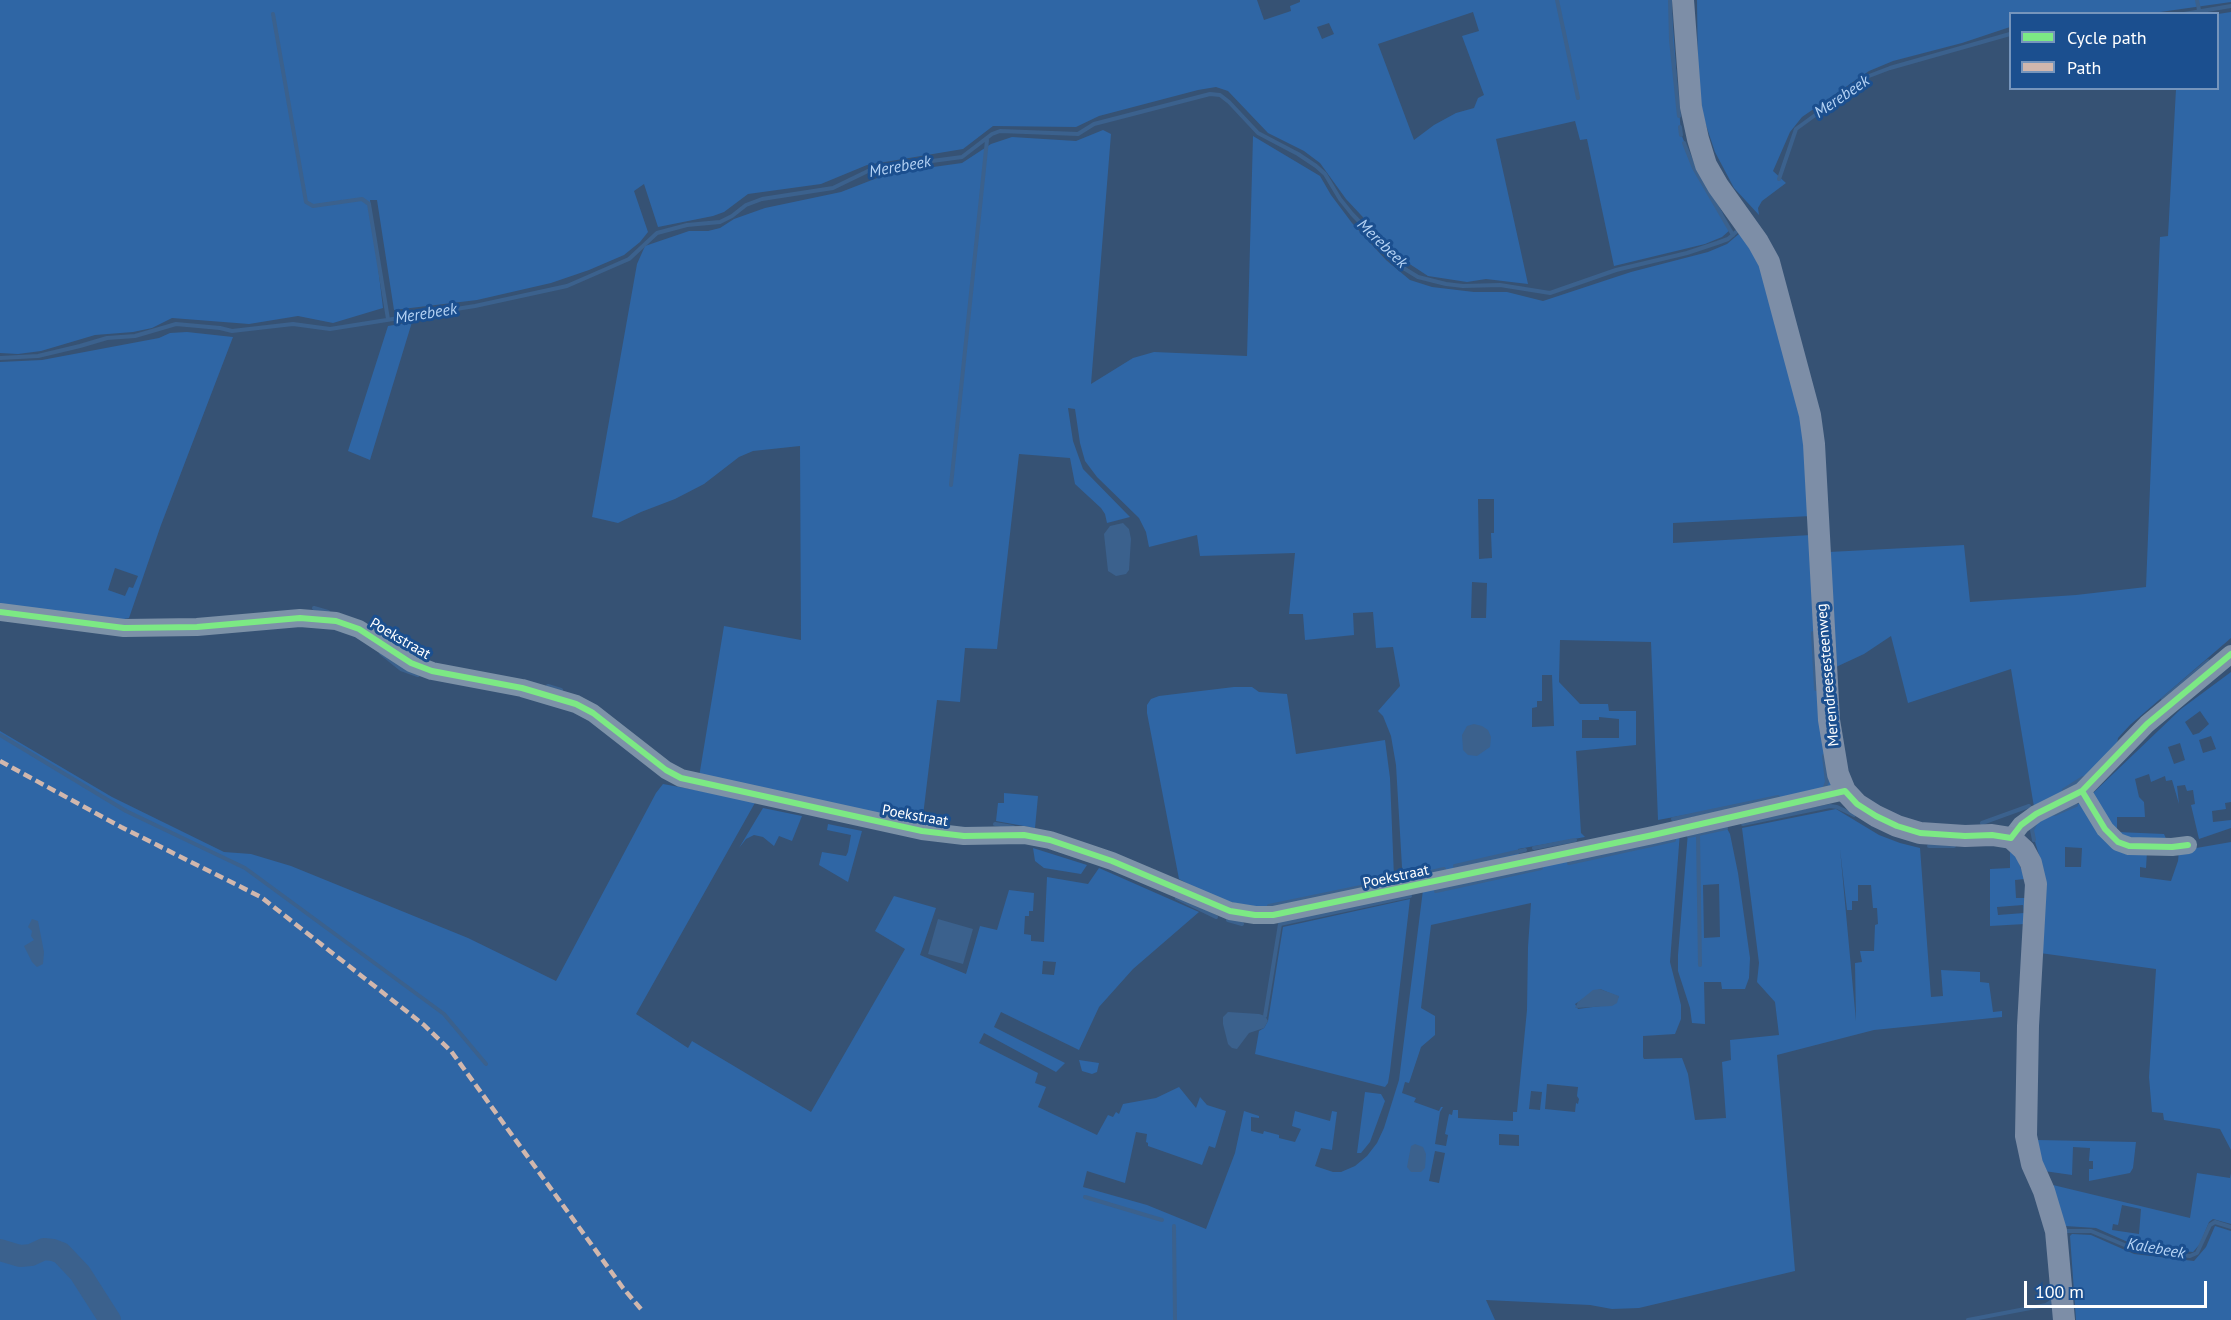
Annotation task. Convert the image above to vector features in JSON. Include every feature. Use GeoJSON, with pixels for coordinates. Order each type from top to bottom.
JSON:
{"type":"FeatureCollection","features":[{"type":"Feature","properties":{"kind":"main road","name":"Merendreesesteenweg"},"geometry":{"type":"LineString","coordinates":[[1683,0],[1691,107],[1698,139],[1706,165],[1718,186],[1758,242],[1769,262],[1810,415],[1814,444],[1829,720],[1838,774],[1845,791]]}},
{"type":"Feature","properties":{"kind":"main road"},"geometry":{"type":"LineString","coordinates":[[1845,791],[1857,804],[1876,816],[1920,833],[1955,836],[1992,835],[2011,838],[2024,849],[2031,863],[2036,884],[2028,1037],[2026,1136],[2032,1164],[2044,1191],[2056,1231],[2064,1320]]}},
{"type":"Feature","properties":{"kind":"street","name":"Poekstraat"},"geometry":{"type":"LineString","coordinates":[[0,612],[124,628],[197,627],[300,618],[336,621],[359,629],[411,663],[432,671],[522,688],[576,704],[593,712],[666,770],[681,778],[922,831],[964,836],[1024,836],[1050,840],[1112,861],[1230,911],[1256,915],[1274,915],[1653,835],[1845,791]]}},
{"type":"Feature","properties":{"kind":"street"},"geometry":{"type":"LineString","coordinates":[[2011,838],[2021,825],[2037,813],[2082,791],[2147,724],[2231,654]]}},
{"type":"Feature","properties":{"kind":"street"},"geometry":{"type":"LineString","coordinates":[[2082,791],[2105,829],[2118,842],[2129,846],[2188,845]]}},
{"type":"Feature","properties":{"kind":"shaded area"},"geometry":{"type":"Polygon","coordinates":[[[0,0],[1257,0],[1264,20],[1291,11],[1290,6],[1300,0],[1671,0],[1681,134],[1696,170],[1722,212],[1730,230],[1722,237],[1705,244],[1614,266],[1587,139],[1580,140],[1575,121],[1496,139],[1528,284],[1486,279],[1467,282],[1428,276],[1402,259],[1346,199],[1320,163],[1304,151],[1268,133],[1228,91],[1216,87],[1099,116],[1076,127],[993,126],[963,149],[867,165],[821,184],[748,194],[724,212],[658,227],[644,184],[634,191],[648,232],[624,255],[551,283],[477,300],[394,310],[377,200],[370,200],[383,308],[333,323],[298,316],[249,324],[172,318],[152,328],[95,335],[41,351],[18,354],[0,353],[0,0]],[[1473,12],[1378,44],[1414,140],[1434,125],[1456,113],[1474,108],[1478,98],[1484,95],[1462,36],[1479,31],[1473,12]],[[1329,23],[1317,27],[1322,39],[1334,34],[1329,23]]]}},
{"type":"Feature","properties":{"kind":"shaded area"},"geometry":{"type":"Polygon","coordinates":[[[1697,0],[2231,0],[2231,2],[2160,12],[2009,12],[2009,27],[1962,43],[1893,61],[1869,71],[1802,117],[1790,132],[1773,171],[1786,183],[1762,201],[1758,208],[1759,215],[1734,188],[1715,152],[1703,116],[1698,78],[1697,0]]]}},
{"type":"Feature","properties":{"kind":"shaded area"},"geometry":{"type":"Polygon","coordinates":[[[2231,12],[2231,638],[2130,725],[2118,738],[2116,750],[2074,789],[2034,807],[2011,669],[1908,703],[1891,636],[1864,654],[1836,667],[1829,552],[1964,545],[1970,602],[2076,595],[2146,587],[2160,237],[2168,236],[2176,90],[2219,90],[2219,14],[2231,12]]]}},
{"type":"Feature","properties":{"kind":"shaded area"},"geometry":{"type":"Polygon","coordinates":[[[1103,130],[1111,134],[1091,384],[1133,358],[1154,352],[1247,356],[1253,136],[1320,176],[1352,223],[1386,260],[1410,280],[1432,287],[1474,292],[1507,292],[1543,301],[1631,272],[1708,252],[1727,244],[1740,233],[1764,271],[1803,428],[1811,516],[1673,523],[1673,543],[1811,535],[1831,785],[1824,789],[1658,820],[1651,642],[1560,640],[1559,682],[1580,704],[1608,704],[1609,711],[1636,711],[1636,745],[1576,751],[1581,833],[1585,837],[1518,849],[1519,855],[1410,879],[1405,875],[1402,867],[1396,765],[1391,736],[1383,716],[1378,711],[1400,686],[1393,647],[1376,648],[1373,612],[1353,613],[1354,635],[1305,640],[1303,614],[1289,614],[1295,553],[1200,556],[1197,535],[1149,547],[1146,532],[1139,518],[1097,477],[1085,461],[1075,409],[1068,408],[1073,441],[1083,469],[1130,517],[1107,523],[1101,508],[1075,484],[1070,458],[1019,454],[997,649],[965,648],[960,702],[937,700],[922,824],[699,777],[724,626],[801,640],[800,446],[753,451],[739,457],[704,484],[618,523],[592,517],[637,264],[645,246],[689,231],[708,231],[720,228],[734,219],[765,208],[841,192],[890,173],[962,163],[991,144],[1012,137],[1076,141],[1103,130]],[[1478,499],[1479,559],[1492,558],[1491,533],[1494,533],[1494,499],[1478,499]],[[1472,582],[1471,618],[1486,618],[1487,583],[1472,582]],[[1542,675],[1542,701],[1537,701],[1537,707],[1532,708],[1532,727],[1554,726],[1552,675],[1542,675]],[[1599,717],[1599,720],[1582,720],[1582,738],[1619,738],[1619,719],[1599,717]]]}},
{"type":"Feature","properties":{"kind":"shaded area"},"geometry":{"type":"Polygon","coordinates":[[[412,322],[370,460],[348,451],[388,326],[412,322]]]}},
{"type":"Feature","properties":{"kind":"shaded area"},"geometry":{"type":"Polygon","coordinates":[[[187,332],[233,337],[161,525],[129,618],[120,620],[0,608],[0,362],[42,360],[159,338],[170,333],[187,332]],[[115,568],[108,590],[125,596],[129,587],[133,588],[138,576],[115,568]]]}},
{"type":"Feature","properties":{"kind":"shaded area"},"geometry":{"type":"Polygon","coordinates":[[[1123,523],[1129,529],[1131,539],[1129,570],[1126,574],[1116,576],[1108,571],[1104,534],[1110,526],[1123,523]]]}},
{"type":"Feature","properties":{"kind":"shaded area"},"geometry":{"type":"Polygon","coordinates":[[[2231,672],[2231,802],[2225,803],[2226,809],[2212,811],[2213,822],[2231,820],[2231,828],[2199,839],[2191,805],[2195,804],[2193,790],[2187,791],[2185,785],[2177,786],[2179,804],[2172,780],[2166,781],[2165,776],[2151,782],[2149,774],[2135,779],[2139,797],[2144,802],[2145,817],[2117,817],[2117,832],[2164,834],[2167,841],[2121,839],[2091,795],[2181,709],[2231,672]],[[2200,711],[2185,722],[2193,735],[2209,724],[2200,711]],[[2211,736],[2199,740],[2203,753],[2216,749],[2211,736]],[[2180,743],[2168,747],[2174,764],[2185,760],[2180,743]]]}},
{"type":"Feature","properties":{"kind":"shaded area"},"geometry":{"type":"Polygon","coordinates":[[[1252,687],[1259,692],[1287,694],[1296,754],[1385,740],[1390,778],[1394,877],[1391,883],[1284,905],[1259,907],[1213,897],[1179,879],[1147,705],[1151,699],[1159,696],[1252,687]]]}},
{"type":"Feature","properties":{"kind":"shaded area"},"geometry":{"type":"Polygon","coordinates":[[[1474,724],[1488,730],[1491,737],[1490,747],[1477,756],[1468,755],[1463,750],[1462,735],[1467,726],[1474,724]]]}},
{"type":"Feature","properties":{"kind":"shaded area"},"geometry":{"type":"Polygon","coordinates":[[[0,731],[112,797],[224,852],[251,854],[291,866],[468,938],[556,981],[656,793],[663,784],[756,801],[636,1014],[688,1048],[692,1041],[811,1112],[905,949],[875,931],[894,896],[936,908],[920,955],[966,974],[980,926],[997,930],[1009,890],[1034,893],[1033,911],[1029,911],[1029,916],[1025,916],[1024,934],[1031,935],[1031,941],[1044,942],[1047,877],[1088,884],[1099,868],[1199,912],[1133,969],[1099,1007],[1079,1050],[1001,1012],[994,1027],[1065,1063],[1056,1072],[984,1033],[979,1043],[1038,1073],[1035,1083],[1046,1087],[1038,1107],[1097,1135],[1108,1115],[1113,1117],[1116,1112],[1119,1114],[1123,1104],[1156,1098],[1179,1087],[1196,1108],[1200,1097],[1207,1105],[1226,1111],[1215,1148],[1209,1146],[1202,1165],[1148,1146],[1147,1134],[1136,1132],[1125,1183],[1087,1171],[1083,1187],[1147,1205],[1206,1229],[1235,1153],[1244,1111],[1259,1116],[1259,1118],[1251,1117],[1251,1131],[1263,1134],[1264,1131],[1295,1142],[1301,1129],[1292,1126],[1295,1111],[1330,1121],[1332,1111],[1337,1112],[1332,1150],[1321,1148],[1315,1166],[1333,1172],[1341,1172],[1355,1166],[1377,1143],[1399,1080],[1423,890],[1680,832],[1670,962],[1681,1005],[1681,1019],[1675,1034],[1643,1036],[1643,1057],[1644,1059],[1682,1058],[1688,1074],[1695,1120],[1726,1118],[1722,1062],[1731,1060],[1730,1040],[1779,1035],[1775,1002],[1757,982],[1759,963],[1742,828],[1836,809],[1879,835],[1920,848],[1931,997],[1943,996],[1941,970],[1980,972],[1980,982],[1989,983],[1993,1012],[2002,1011],[2002,1017],[1874,1030],[1777,1055],[1795,1271],[1639,1308],[1612,1309],[1590,1305],[1486,1300],[1495,1320],[0,1320],[0,731]],[[1840,849],[1856,1021],[1855,963],[1862,962],[1860,951],[1874,951],[1875,925],[1878,924],[1877,908],[1873,908],[1871,885],[1858,885],[1858,901],[1852,901],[1852,910],[1847,910],[1840,849]],[[1531,903],[1431,925],[1421,1008],[1435,1016],[1435,1035],[1421,1047],[1409,1083],[1405,1082],[1402,1093],[1416,1098],[1414,1102],[1439,1111],[1443,1107],[1440,1112],[1435,1144],[1446,1146],[1448,1135],[1445,1134],[1449,1114],[1452,1115],[1453,1110],[1458,1110],[1458,1118],[1513,1121],[1513,1112],[1517,1112],[1527,1010],[1531,903]],[[1043,961],[1042,974],[1054,975],[1056,962],[1043,961]],[[1600,989],[1575,1004],[1578,1009],[1600,1006],[1619,997],[1600,989]],[[1547,1084],[1545,1109],[1575,1112],[1579,1099],[1578,1087],[1547,1084]],[[1531,1091],[1529,1109],[1540,1110],[1542,1092],[1531,1091]],[[1499,1134],[1499,1145],[1519,1146],[1519,1135],[1499,1134]],[[1435,1151],[1429,1181],[1439,1183],[1445,1153],[1435,1151]]]}},
{"type":"Feature","properties":{"kind":"shaded area"},"geometry":{"type":"Polygon","coordinates":[[[1004,793],[1038,796],[1035,828],[996,821],[998,803],[1004,803],[1004,793]]]}},
{"type":"Feature","properties":{"kind":"shaded area"},"geometry":{"type":"Polygon","coordinates":[[[2082,802],[2098,826],[2147,851],[2146,868],[2140,867],[2140,877],[2171,881],[2179,851],[2231,842],[2231,1150],[2220,1129],[2164,1120],[2163,1113],[2152,1112],[2149,1077],[2156,969],[2040,953],[2043,868],[2032,832],[2036,823],[2082,802]],[[2065,847],[2065,867],[2081,867],[2082,848],[2065,847]]]}},
{"type":"Feature","properties":{"kind":"shaded area"},"geometry":{"type":"Polygon","coordinates":[[[763,808],[802,816],[792,841],[779,836],[774,846],[763,837],[754,835],[746,839],[739,848],[763,808]]]}},
{"type":"Feature","properties":{"kind":"shaded area"},"geometry":{"type":"Polygon","coordinates":[[[828,824],[862,831],[848,882],[819,865],[822,852],[846,856],[848,852],[851,835],[827,830],[828,824]]]}},
{"type":"Feature","properties":{"kind":"shaded area"},"geometry":{"type":"Polygon","coordinates":[[[1725,825],[1730,834],[1750,958],[1749,978],[1745,989],[1722,989],[1721,982],[1704,982],[1705,1024],[1692,1023],[1690,1008],[1678,971],[1688,832],[1725,825]],[[1719,884],[1703,885],[1704,938],[1720,937],[1719,884]]]}},
{"type":"Feature","properties":{"kind":"shaded area"},"geometry":{"type":"Polygon","coordinates":[[[1033,848],[1087,865],[1081,874],[1044,868],[1035,861],[1033,848]]]}},
{"type":"Feature","properties":{"kind":"shaded area"},"geometry":{"type":"Polygon","coordinates":[[[2010,852],[2015,853],[2025,879],[2015,880],[2016,898],[2026,898],[2025,924],[1990,926],[1990,869],[2010,868],[2010,852]],[[2023,905],[1997,907],[1998,915],[2024,913],[2023,905]]]}},
{"type":"Feature","properties":{"kind":"shaded area"},"geometry":{"type":"Polygon","coordinates":[[[1410,899],[1390,1071],[1385,1087],[1255,1054],[1259,1031],[1268,1021],[1283,927],[1410,899]]]}},
{"type":"Feature","properties":{"kind":"shaded area"},"geometry":{"type":"Polygon","coordinates":[[[32,919],[38,921],[44,952],[43,964],[37,967],[24,946],[34,940],[31,936],[32,931],[28,927],[32,919]]]}},
{"type":"Feature","properties":{"kind":"shaded area"},"geometry":{"type":"Polygon","coordinates":[[[938,919],[973,929],[963,964],[928,954],[938,919]]]}},
{"type":"Feature","properties":{"kind":"shaded area"},"geometry":{"type":"Polygon","coordinates":[[[1600,989],[1619,996],[1617,1003],[1612,1006],[1575,1008],[1578,1002],[1593,990],[1600,989]]]}},
{"type":"Feature","properties":{"kind":"shaded area"},"geometry":{"type":"Polygon","coordinates":[[[1228,1012],[1259,1014],[1265,1016],[1268,1021],[1264,1028],[1249,1033],[1237,1049],[1232,1048],[1228,1044],[1223,1024],[1223,1017],[1228,1012]]]}},
{"type":"Feature","properties":{"kind":"shaded area"},"geometry":{"type":"Polygon","coordinates":[[[1079,1060],[1099,1063],[1097,1072],[1092,1074],[1082,1071],[1079,1060]]]}},
{"type":"Feature","properties":{"kind":"shaded area"},"geometry":{"type":"Polygon","coordinates":[[[1365,1092],[1381,1094],[1385,1101],[1370,1142],[1361,1153],[1357,1153],[1365,1092]]]}},
{"type":"Feature","properties":{"kind":"shaded area"},"geometry":{"type":"Polygon","coordinates":[[[2037,1140],[2136,1142],[2133,1168],[2130,1173],[2089,1181],[2089,1169],[2093,1169],[2093,1161],[2089,1161],[2090,1148],[2073,1147],[2072,1175],[2044,1171],[2037,1140]]]}},
{"type":"Feature","properties":{"kind":"shaded area"},"geometry":{"type":"Polygon","coordinates":[[[1415,1144],[1423,1147],[1426,1154],[1425,1168],[1421,1172],[1411,1172],[1407,1167],[1411,1146],[1415,1144]]]}},
{"type":"Feature","properties":{"kind":"shaded area"},"geometry":{"type":"Polygon","coordinates":[[[2197,1173],[2230,1178],[2231,1173],[2231,1224],[2213,1219],[2209,1222],[2200,1244],[2193,1252],[2137,1246],[2096,1228],[2065,1226],[2053,1185],[2190,1218],[2197,1173]],[[2122,1205],[2118,1225],[2113,1224],[2112,1230],[2139,1234],[2141,1209],[2122,1205]]]}},
{"type":"Feature","properties":{"kind":"shaded area"},"geometry":{"type":"Polygon","coordinates":[[[2215,1226],[2231,1231],[2231,1320],[2076,1320],[2070,1236],[2072,1234],[2091,1235],[2134,1254],[2194,1261],[2206,1247],[2215,1226]]]}},
{"type":"Feature","properties":{"kind":"waterway"},"geometry":{"type":"LineString","coordinates":[[1557,0],[1578,98]]}},
{"type":"Feature","properties":{"kind":"waterway"},"geometry":{"type":"LineString","coordinates":[[1670,0],[1671,40],[1679,116]]}},
{"type":"Feature","properties":{"kind":"waterway"},"geometry":{"type":"LineString","coordinates":[[2197,0],[2199,10]]}},
{"type":"Feature","properties":{"kind":"waterway","name":"Merebeek"},"geometry":{"type":"LineString","coordinates":[[2196,12],[2231,6]]}},
{"type":"Feature","properties":{"kind":"waterway"},"geometry":{"type":"LineString","coordinates":[[273,14],[306,202],[313,206],[362,199],[369,204],[388,319]]}},
{"type":"Feature","properties":{"kind":"waterway","name":"Merebeek"},"geometry":{"type":"LineString","coordinates":[[1779,179],[1796,129],[1869,76],[2009,34]]}},
{"type":"Feature","properties":{"kind":"waterway","name":"Merebeek"},"geometry":{"type":"LineString","coordinates":[[0,358],[38,356],[107,338],[135,336],[176,324],[232,331],[293,324],[330,329],[475,306],[567,286],[629,259],[657,233],[687,225],[720,222],[746,205],[762,199],[833,188],[872,169],[962,157],[992,134],[1000,131],[1078,134],[1094,124],[1210,94],[1220,95],[1229,102],[1258,133],[1316,166],[1325,174],[1352,214],[1405,269],[1418,277],[1446,284],[1500,285],[1550,293],[1616,270],[1687,253],[1728,239],[1736,232]]}},
{"type":"Feature","properties":{"kind":"waterway"},"geometry":{"type":"LineString","coordinates":[[1680,127],[1681,135]]}},
{"type":"Feature","properties":{"kind":"waterway"},"geometry":{"type":"LineString","coordinates":[[951,485],[987,140]]}},
{"type":"Feature","properties":{"kind":"waterway"},"geometry":{"type":"LineString","coordinates":[[1684,143],[1694,168],[1733,235]]}},
{"type":"Feature","properties":{"kind":"waterway"},"geometry":{"type":"LineString","coordinates":[[314,608],[328,612]]}},
{"type":"Feature","properties":{"kind":"waterway"},"geometry":{"type":"LineString","coordinates":[[1813,633],[1816,689]]}},
{"type":"Feature","properties":{"kind":"waterway"},"geometry":{"type":"LineString","coordinates":[[381,653],[401,669],[418,675]]}},
{"type":"Feature","properties":{"kind":"waterway"},"geometry":{"type":"LineString","coordinates":[[2163,699],[2208,661]]}},
{"type":"Feature","properties":{"kind":"waterway"},"geometry":{"type":"LineString","coordinates":[[548,686],[561,690]]}},
{"type":"Feature","properties":{"kind":"waterway"},"geometry":{"type":"LineString","coordinates":[[0,735],[126,811],[245,868],[444,1014],[486,1064]]}},
{"type":"Feature","properties":{"kind":"waterway"},"geometry":{"type":"LineString","coordinates":[[1824,756],[1827,782],[1825,787]]}},
{"type":"Feature","properties":{"kind":"waterway"},"geometry":{"type":"LineString","coordinates":[[2064,790],[2083,778]]}},
{"type":"Feature","properties":{"kind":"waterway"},"geometry":{"type":"LineString","coordinates":[[1673,819],[1778,797]]}},
{"type":"Feature","properties":{"kind":"waterway"},"geometry":{"type":"LineString","coordinates":[[2055,814],[2076,805]]}},
{"type":"Feature","properties":{"kind":"waterway"},"geometry":{"type":"LineString","coordinates":[[1743,824],[1830,806],[1854,815]]}},
{"type":"Feature","properties":{"kind":"waterway"},"geometry":{"type":"LineString","coordinates":[[1982,823],[2029,806]]}},
{"type":"Feature","properties":{"kind":"waterway"},"geometry":{"type":"LineString","coordinates":[[995,824],[1013,827]]}},
{"type":"Feature","properties":{"kind":"waterway"},"geometry":{"type":"LineString","coordinates":[[2034,840],[2032,830],[2035,824]]}},
{"type":"Feature","properties":{"kind":"waterway"},"geometry":{"type":"LineString","coordinates":[[1689,836],[1726,828]]}},
{"type":"Feature","properties":{"kind":"waterway"},"geometry":{"type":"LineString","coordinates":[[1698,834],[1700,965]]}},
{"type":"Feature","properties":{"kind":"waterway"},"geometry":{"type":"LineString","coordinates":[[1534,848],[1575,840]]}},
{"type":"Feature","properties":{"kind":"waterway"},"geometry":{"type":"LineString","coordinates":[[1569,863],[1674,840]]}},
{"type":"Feature","properties":{"kind":"waterway"},"geometry":{"type":"LineString","coordinates":[[1929,846],[1954,846]]}},
{"type":"Feature","properties":{"kind":"waterway"},"geometry":{"type":"LineString","coordinates":[[1455,866],[1525,850]]}},
{"type":"Feature","properties":{"kind":"waterway"},"geometry":{"type":"LineString","coordinates":[[1436,891],[1541,868]]}},
{"type":"Feature","properties":{"kind":"waterway"},"geometry":{"type":"LineString","coordinates":[[1405,878],[1444,869]]}},
{"type":"Feature","properties":{"kind":"waterway"},"geometry":{"type":"LineString","coordinates":[[1269,906],[1390,881]]}},
{"type":"Feature","properties":{"kind":"waterway"},"geometry":{"type":"LineString","coordinates":[[1265,1016],[1280,924],[1410,896]]}},
{"type":"Feature","properties":{"kind":"waterway"},"geometry":{"type":"LineString","coordinates":[[1177,898],[1216,917]]}},
{"type":"Feature","properties":{"kind":"waterway"},"geometry":{"type":"LineString","coordinates":[[1228,920],[1242,924]]}},
{"type":"Feature","properties":{"kind":"waterway"},"geometry":{"type":"LineString","coordinates":[[1085,1197],[1162,1220]]}},
{"type":"Feature","properties":{"kind":"waterway","name":"Kalebeek"},"geometry":{"type":"LineString","coordinates":[[2064,1231],[2091,1231],[2134,1249],[2151,1253],[2190,1256],[2197,1253],[2210,1225],[2215,1222],[2231,1227]]}},
{"type":"Feature","properties":{"kind":"waterway"},"geometry":{"type":"LineString","coordinates":[[1174,1226],[1175,1320]]}},
{"type":"Feature","properties":{"kind":"waterway"},"geometry":{"type":"LineString","coordinates":[[0,1250],[20,1256],[31,1255],[44,1249],[61,1253],[80,1273],[110,1320]]}},
{"type":"Feature","properties":{"kind":"waterway","name":"Kalebeek"},"geometry":{"type":"LineString","coordinates":[[1968,1320],[2046,1305],[2051,1302],[2052,1297]]}},
{"type":"Feature","properties":{"kind":"marked path"},"geometry":{"type":"LineString","coordinates":[[0,761],[121,827],[261,897],[424,1025],[451,1051],[623,1288],[641,1309]]}},
{"type":"Feature","properties":{"kind":"cycle path"},"geometry":{"type":"LineString","coordinates":[[0,612],[124,628],[197,627],[300,618],[336,621],[359,629],[411,663],[432,671],[522,688],[576,704],[593,713],[666,770],[681,778],[922,831],[964,836],[1024,835],[1050,840],[1112,861],[1230,911],[1255,915],[1273,915],[1653,835],[1845,791],[1857,804],[1876,816],[1920,833],[1992,835],[2011,838],[2021,825],[2036,814],[2082,791],[2147,724],[2231,654]]}},
{"type":"Feature","properties":{"kind":"cycle path"},"geometry":{"type":"LineString","coordinates":[[2082,791],[2105,829],[2118,842],[2129,846],[2188,845]]}}]}
